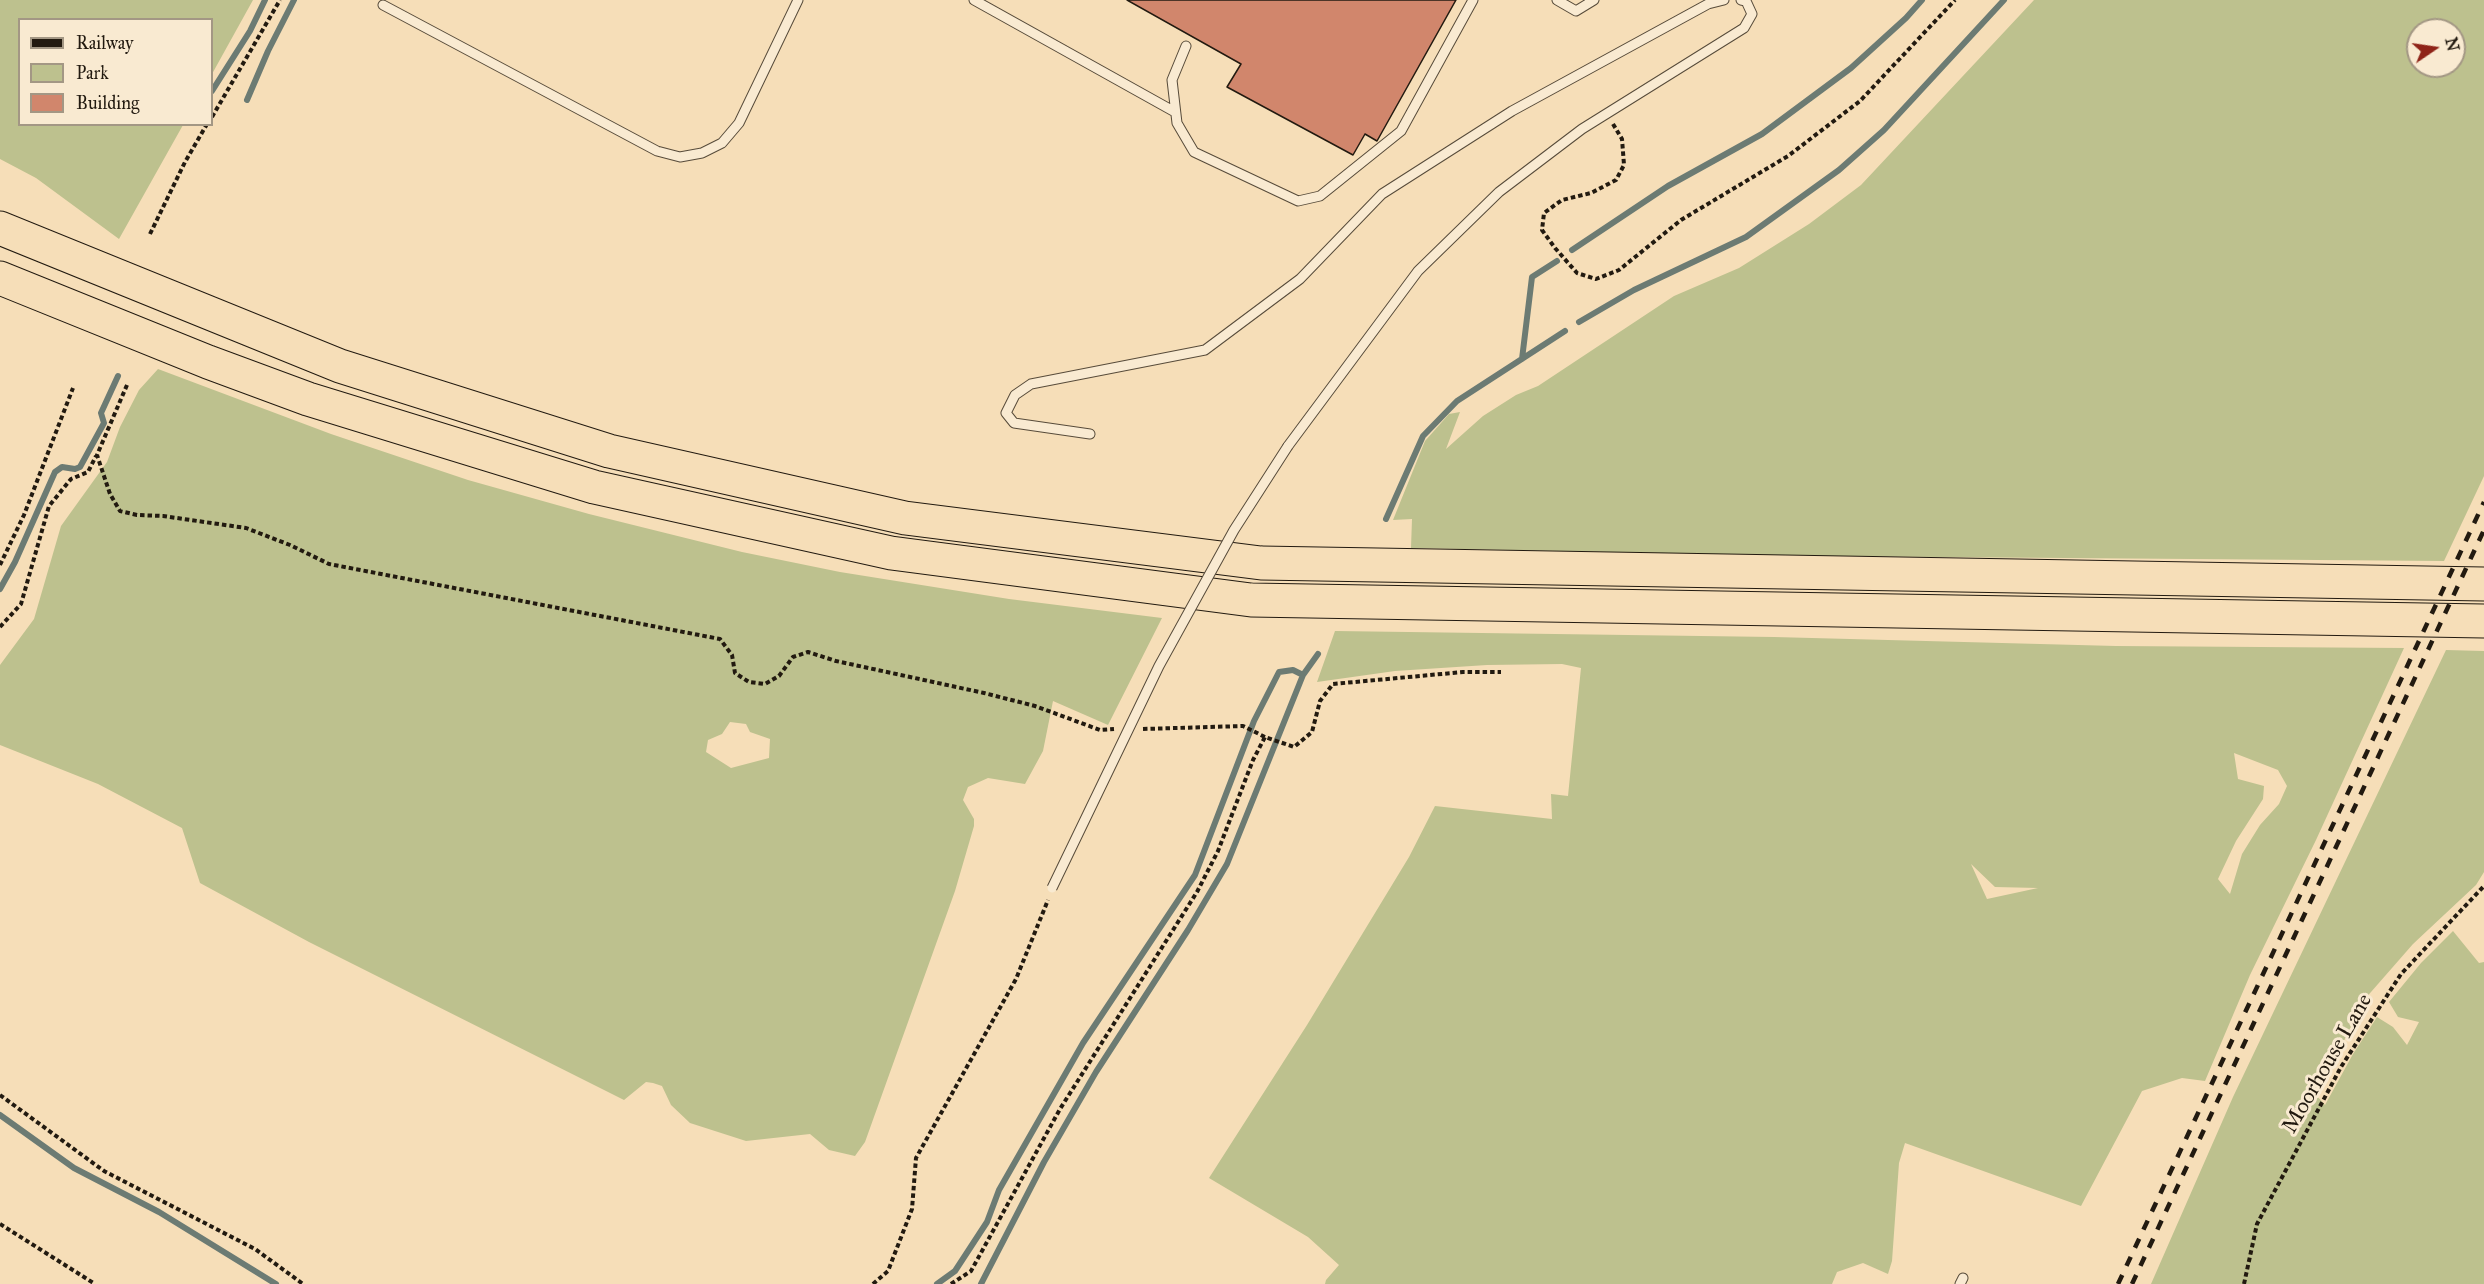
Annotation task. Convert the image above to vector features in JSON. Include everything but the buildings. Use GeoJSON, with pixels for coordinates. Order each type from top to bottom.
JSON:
{"type":"FeatureCollection","features":[{"type":"Feature","properties":{"kind":"highway"},"geometry":{"type":"LineString","coordinates":[[0,228],[340,366],[609,451],[905,518],[1261,564],[2484,584]]}},
{"type":"Feature","properties":{"kind":"highway"},"geometry":{"type":"LineString","coordinates":[[0,278],[208,362],[308,399],[594,487],[891,553],[1251,600],[2484,621]]}},
{"type":"Feature","properties":{"kind":"lane"},"geometry":{"type":"LineString","coordinates":[[382,5],[657,151],[680,157],[702,153],[722,143],[739,123],[798,0]]}},
{"type":"Feature","properties":{"kind":"lane"},"geometry":{"type":"LineString","coordinates":[[974,0],[1175,112]]}},
{"type":"Feature","properties":{"kind":"lane"},"geometry":{"type":"LineString","coordinates":[[1186,46],[1172,81],[1177,123],[1194,152],[1298,201],[1320,196],[1401,131],[1473,0]]}},
{"type":"Feature","properties":{"kind":"lane"},"geometry":{"type":"LineString","coordinates":[[1557,0],[1576,10],[1594,0]]}},
{"type":"Feature","properties":{"kind":"lane"},"geometry":{"type":"LineString","coordinates":[[1090,434],[1014,423],[1006,413],[1015,395],[1031,384],[1205,350],[1300,279],[1382,194],[1512,111],[1708,4],[1724,0]]}},
{"type":"Feature","properties":{"kind":"lane"},"geometry":{"type":"LineString","coordinates":[[1052,888],[1159,666],[1234,530],[1288,446],[1418,272],[1499,192],[1582,129],[1744,28],[1752,14],[1746,2],[1741,0]]}},
{"type":"Feature","properties":{"kind":"path"},"geometry":{"type":"LineString","coordinates":[[213,115],[280,0]]}},
{"type":"Feature","properties":{"kind":"path"},"geometry":{"type":"LineString","coordinates":[[1607,113],[1622,139],[1624,165],[1616,180],[1591,193],[1562,200],[1544,213],[1542,230],[1577,273],[1596,279],[1619,270],[1681,220],[1788,156],[1860,101],[1955,0]]}},
{"type":"Feature","properties":{"kind":"path"},"geometry":{"type":"LineString","coordinates":[[150,234],[185,162],[206,126]]}},
{"type":"Feature","properties":{"kind":"path"},"geometry":{"type":"LineString","coordinates":[[0,627],[21,604],[49,506],[71,478],[88,472],[127,385]]}},
{"type":"Feature","properties":{"kind":"path"},"geometry":{"type":"LineString","coordinates":[[0,564],[24,515],[73,388]]}},
{"type":"Feature","properties":{"kind":"path"},"geometry":{"type":"LineString","coordinates":[[97,455],[110,494],[120,511],[246,528],[290,545],[329,564],[720,639],[732,655],[735,673],[749,682],[765,684],[779,676],[793,657],[808,652],[836,661],[1035,706],[1100,730],[1121,729]]}},
{"type":"Feature","properties":{"kind":"path"},"geometry":{"type":"LineString","coordinates":[[1142,729],[1243,726],[1294,747],[1312,732],[1320,701],[1334,684],[1463,672],[1501,672]]}},
{"type":"Feature","properties":{"kind":"path"},"geometry":{"type":"LineString","coordinates":[[951,1284],[971,1270],[1060,1109],[1192,900],[1218,851],[1253,760],[1265,737]]}},
{"type":"Feature","properties":{"kind":"path","name":"Moorhouse Lane"},"geometry":{"type":"LineString","coordinates":[[2244,1284],[2257,1224],[2341,1067],[2401,974],[2484,886]]}},
{"type":"Feature","properties":{"kind":"path"},"geometry":{"type":"LineString","coordinates":[[873,1284],[888,1270],[912,1209],[916,1158],[1016,979],[1052,888]]}},
{"type":"Feature","properties":{"kind":"path"},"geometry":{"type":"LineString","coordinates":[[0,1095],[104,1171],[255,1249],[303,1284]]}},
{"type":"Feature","properties":{"kind":"path"},"geometry":{"type":"LineString","coordinates":[[0,1224],[95,1284]]}},
{"type":"Feature","properties":{"kind":"green space"},"geometry":{"type":"Polygon","coordinates":[[[0,0],[253,0],[213,72],[213,18],[18,18],[18,126],[182,126],[119,239],[36,178],[0,159],[0,0]]]}},
{"type":"Feature","properties":{"kind":"green space"},"geometry":{"type":"Polygon","coordinates":[[[2034,0],[2484,0],[2484,476],[2444,561],[1812,556],[1411,548],[1412,519],[1393,520],[1425,441],[1449,414],[1460,412],[1446,449],[1483,416],[1516,395],[1538,386],[1674,296],[1739,268],[1809,224],[1861,185],[2034,0]]]}},
{"type":"Feature","properties":{"kind":"green space"},"geometry":{"type":"Polygon","coordinates":[[[158,369],[331,434],[468,480],[589,514],[742,552],[840,572],[1009,599],[1162,618],[1108,725],[1053,701],[1043,751],[1025,784],[988,778],[968,787],[963,800],[974,819],[974,826],[955,891],[865,1142],[855,1156],[829,1150],[810,1134],[746,1141],[690,1123],[671,1105],[662,1086],[653,1083],[646,1082],[624,1100],[309,942],[200,883],[182,828],[98,784],[0,745],[0,665],[34,619],[61,526],[107,462],[120,427],[139,390],[158,369]],[[730,722],[722,734],[708,740],[706,752],[731,768],[769,758],[770,739],[750,732],[746,724],[730,722]]]}},
{"type":"Feature","properties":{"kind":"green space"},"geometry":{"type":"Polygon","coordinates":[[[1335,631],[1774,637],[2116,646],[2404,648],[2316,840],[2250,975],[2205,1081],[2182,1078],[2142,1091],[2081,1206],[1905,1143],[1899,1163],[1892,1261],[1888,1274],[1863,1263],[1837,1272],[1832,1284],[1325,1284],[1339,1265],[1308,1237],[1209,1178],[1307,1025],[1409,857],[1435,806],[1552,819],[1551,794],[1568,796],[1581,668],[1562,664],[1487,665],[1395,671],[1317,682],[1335,631]],[[2234,753],[2238,779],[2264,786],[2263,799],[2236,841],[2218,879],[2230,894],[2242,854],[2260,825],[2279,804],[2287,786],[2278,770],[2234,753]],[[1971,864],[1987,899],[2038,888],[1995,887],[1971,864]]]}},
{"type":"Feature","properties":{"kind":"green space"},"geometry":{"type":"Polygon","coordinates":[[[2446,650],[2484,651],[2484,872],[2476,885],[2413,944],[2364,1000],[2317,1096],[2325,1105],[2353,1054],[2377,1017],[2393,1027],[2407,1045],[2419,1022],[2398,1017],[2389,1002],[2421,963],[2453,931],[2479,963],[2484,962],[2484,1284],[2151,1284],[2233,1097],[2446,650]]]}},
{"type":"Feature","properties":{"kind":"waterway"},"geometry":{"type":"LineString","coordinates":[[213,89],[250,31],[265,0]]}},
{"type":"Feature","properties":{"kind":"waterway"},"geometry":{"type":"LineString","coordinates":[[247,100],[268,51],[294,0]]}},
{"type":"Feature","properties":{"kind":"waterway"},"geometry":{"type":"LineString","coordinates":[[1572,250],[1668,186],[1762,134],[1851,68],[1906,18],[1922,0]]}},
{"type":"Feature","properties":{"kind":"waterway"},"geometry":{"type":"LineString","coordinates":[[1579,322],[1634,290],[1746,237],[1839,170],[1884,130],[2004,0]]}},
{"type":"Feature","properties":{"kind":"waterway"},"geometry":{"type":"LineString","coordinates":[[1522,359],[1532,277],[1557,261]]}},
{"type":"Feature","properties":{"kind":"waterway"},"geometry":{"type":"LineString","coordinates":[[1386,519],[1423,436],[1457,401],[1565,331]]}},
{"type":"Feature","properties":{"kind":"waterway"},"geometry":{"type":"LineString","coordinates":[[0,589],[15,562],[55,472],[62,467],[75,469],[80,467],[104,423],[101,413],[118,376]]}},
{"type":"Feature","properties":{"kind":"waterway"},"geometry":{"type":"LineString","coordinates":[[981,1284],[1044,1162],[1096,1072],[1188,930],[1227,864],[1303,675],[1318,654]]}},
{"type":"Feature","properties":{"kind":"waterway"},"geometry":{"type":"LineString","coordinates":[[937,1284],[955,1271],[987,1222],[999,1190],[1083,1043],[1195,875],[1254,721],[1279,672],[1293,670],[1303,675]]}},
{"type":"Feature","properties":{"kind":"waterway"},"geometry":{"type":"LineString","coordinates":[[0,1115],[74,1168],[159,1212],[276,1284]]}},
{"type":"Feature","properties":{"kind":"railway"},"geometry":{"type":"LineString","coordinates":[[2118,1284],[2484,502]]}},
{"type":"Feature","properties":{"kind":"railway"},"geometry":{"type":"LineString","coordinates":[[2132,1284],[2484,530]]}}]}
